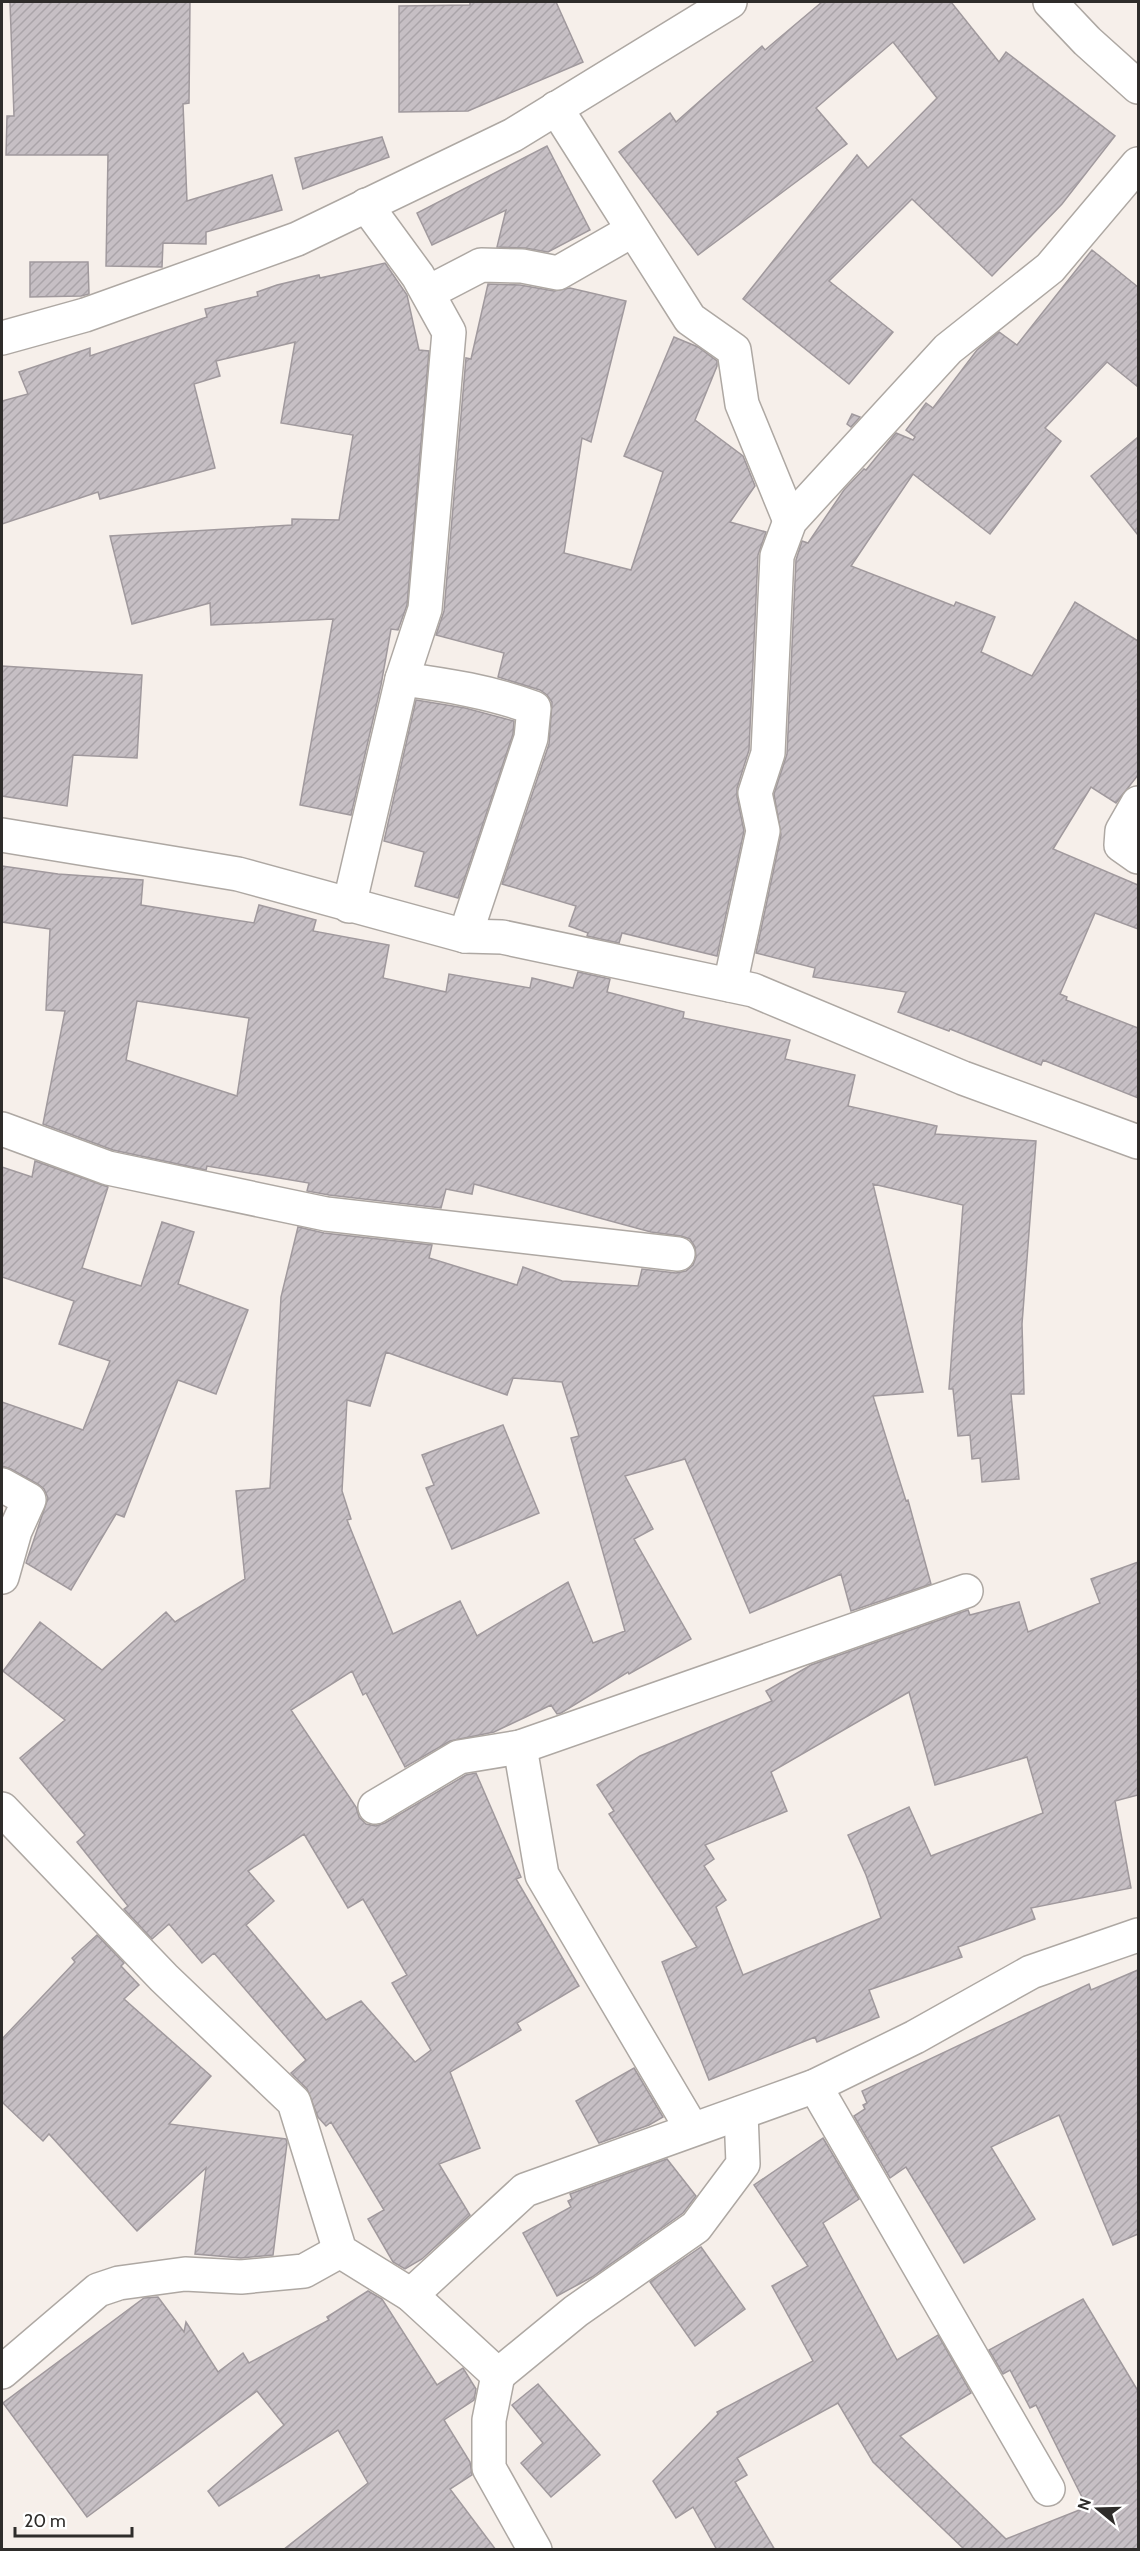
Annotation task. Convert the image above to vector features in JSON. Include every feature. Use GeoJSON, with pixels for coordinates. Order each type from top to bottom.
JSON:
{"type":"FeatureCollection","features":[{"type":"Feature","properties":{"kind":"street"},"geometry":{"type":"LineString","coordinates":[[2,338],[85,315],[297,239],[513,135],[730,2]]}},
{"type":"Feature","properties":{"kind":"street"},"geometry":{"type":"LineString","coordinates":[[1050,2],[1087,41],[1138,87]]}},
{"type":"Feature","properties":{"kind":"street"},"geometry":{"type":"LineString","coordinates":[[556,108],[690,319],[735,350],[742,404],[790,521]]}},
{"type":"Feature","properties":{"kind":"street"},"geometry":{"type":"LineString","coordinates":[[730,985],[764,831],[755,793],[768,753],[777,556],[790,521],[948,349],[1050,268],[1138,164]]}},
{"type":"Feature","properties":{"kind":"street"},"geometry":{"type":"LineString","coordinates":[[349,906],[402,679],[424,609],[449,332],[429,292],[366,205]]}},
{"type":"Feature","properties":{"kind":"street"},"geometry":{"type":"LineString","coordinates":[[429,292],[481,265],[522,266],[558,273],[633,230]]}},
{"type":"Feature","properties":{"kind":"street"},"geometry":{"type":"LineString","coordinates":[[402,679],[458,687],[507,698],[534,708],[531,738],[465,936]]}},
{"type":"Feature","properties":{"kind":"street"},"geometry":{"type":"LineString","coordinates":[[1138,804],[1122,831],[1121,844],[1138,857]]}},
{"type":"Feature","properties":{"kind":"street"},"geometry":{"type":"LineString","coordinates":[[2,836],[238,874],[465,936],[502,937],[753,990],[963,1078],[1138,1142]]}},
{"type":"Feature","properties":{"kind":"street"},"geometry":{"type":"LineString","coordinates":[[2,1129],[108,1168],[326,1214],[678,1254]]}},
{"type":"Feature","properties":{"kind":"street"},"geometry":{"type":"LineString","coordinates":[[2,1485],[29,1500],[15,1531],[2,1577]]}},
{"type":"Feature","properties":{"kind":"street"},"geometry":{"type":"LineString","coordinates":[[375,1807],[459,1757],[520,1747],[966,1591]]}},
{"type":"Feature","properties":{"kind":"street"},"geometry":{"type":"LineString","coordinates":[[520,1747],[542,1875],[692,2129]]}},
{"type":"Feature","properties":{"kind":"street"},"geometry":{"type":"LineString","coordinates":[[2,1809],[164,1978],[294,2102],[340,2251],[411,2295],[498,2375]]}},
{"type":"Feature","properties":{"kind":"street"},"geometry":{"type":"LineString","coordinates":[[411,2295],[525,2190],[815,2086],[915,2037],[1031,1972],[1138,1935]]}},
{"type":"Feature","properties":{"kind":"street"},"geometry":{"type":"LineString","coordinates":[[815,2086],[1048,2489]]}},
{"type":"Feature","properties":{"kind":"street"},"geometry":{"type":"LineString","coordinates":[[535,2550],[489,2468],[489,2420],[498,2375],[576,2311],[696,2227],[743,2164],[741,2113]]}},
{"type":"Feature","properties":{"kind":"street"},"geometry":{"type":"LineString","coordinates":[[2,2372],[98,2290],[119,2283],[185,2274],[241,2277],[304,2271],[340,2251]]}},
{"type":"Feature","properties":{"kind":"building"},"geometry":{"type":"Polygon","coordinates":[[[10,2],[190,2],[189,103],[183,104],[187,201],[272,175],[282,210],[206,232],[206,244],[163,243],[162,267],[106,266],[108,155],[6,155],[7,116],[14,116],[10,2]]]}},
{"type":"Feature","properties":{"kind":"building"},"geometry":{"type":"Polygon","coordinates":[[[470,2],[556,2],[583,62],[468,111],[399,112],[399,6],[470,5],[470,2]]]}},
{"type":"Feature","properties":{"kind":"building"},"geometry":{"type":"Polygon","coordinates":[[[822,2],[951,2],[999,62],[1006,52],[1115,136],[1062,204],[992,276],[912,199],[829,281],[893,332],[849,384],[743,299],[857,155],[868,168],[937,98],[893,42],[816,108],[847,144],[698,255],[619,152],[670,113],[676,122],[762,46],[765,50],[822,2]]]}},
{"type":"Feature","properties":{"kind":"building"},"geometry":{"type":"Polygon","coordinates":[[[382,137],[389,157],[303,189],[295,158],[382,137]]]}},
{"type":"Feature","properties":{"kind":"building"},"geometry":{"type":"Polygon","coordinates":[[[547,146],[590,230],[548,252],[497,247],[506,210],[432,245],[417,213],[547,146]]]}},
{"type":"Feature","properties":{"kind":"building"},"geometry":{"type":"Polygon","coordinates":[[[1092,250],[1138,287],[1138,387],[1107,362],[1045,428],[1061,441],[990,534],[913,474],[851,566],[954,606],[956,602],[995,617],[981,652],[1032,676],[1075,602],[1138,641],[1138,775],[1116,803],[1091,787],[1053,849],[1138,885],[1138,929],[1095,913],[1060,994],[1067,997],[1066,1000],[1138,1028],[1138,1098],[1043,1060],[1041,1065],[950,1029],[949,1031],[898,1012],[906,992],[813,977],[815,968],[756,953],[781,835],[774,794],[787,754],[796,560],[802,541],[808,543],[844,490],[864,469],[866,470],[896,433],[913,440],[915,437],[906,430],[926,403],[933,408],[977,350],[999,332],[1017,345],[1092,250]]]}},
{"type":"Feature","properties":{"kind":"building"},"geometry":{"type":"Polygon","coordinates":[[[30,262],[88,262],[89,294],[30,297],[30,262]]]}},
{"type":"Feature","properties":{"kind":"building"},"geometry":{"type":"Polygon","coordinates":[[[385,263],[407,295],[419,350],[429,351],[407,605],[398,630],[391,629],[381,685],[351,815],[300,805],[333,619],[211,625],[210,603],[132,624],[110,536],[292,525],[292,519],[339,520],[353,435],[281,423],[295,342],[216,361],[220,376],[194,384],[215,468],[100,499],[98,492],[2,524],[2,401],[28,394],[19,372],[90,348],[90,356],[207,317],[205,309],[258,296],[257,292],[277,285],[385,263]]]}},
{"type":"Feature","properties":{"kind":"building"},"geometry":{"type":"Polygon","coordinates":[[[488,284],[520,285],[554,291],[570,288],[626,301],[591,442],[582,438],[564,553],[631,570],[663,472],[624,456],[674,337],[698,347],[717,361],[695,420],[743,456],[755,486],[730,522],[766,532],[758,555],[749,750],[737,788],[744,831],[717,956],[622,933],[619,943],[587,936],[588,933],[569,926],[576,906],[502,884],[549,744],[552,702],[540,690],[498,677],[504,653],[436,635],[444,611],[466,358],[471,359],[488,284]]]}},
{"type":"Feature","properties":{"kind":"building"},"geometry":{"type":"Polygon","coordinates":[[[852,414],[860,417],[851,427],[847,424],[852,414]]]}},
{"type":"Feature","properties":{"kind":"building"},"geometry":{"type":"Polygon","coordinates":[[[1138,437],[1138,535],[1091,476],[1138,437]]]}},
{"type":"Feature","properties":{"kind":"building"},"geometry":{"type":"Polygon","coordinates":[[[2,666],[142,675],[137,758],[73,755],[67,806],[2,796],[2,666]]]}},
{"type":"Feature","properties":{"kind":"building"},"geometry":{"type":"Polygon","coordinates":[[[416,700],[465,708],[514,721],[513,734],[458,898],[415,886],[424,852],[384,841],[416,700]]]}},
{"type":"Feature","properties":{"kind":"building"},"geometry":{"type":"Polygon","coordinates":[[[2,866],[58,874],[143,880],[141,905],[254,923],[259,905],[316,920],[313,931],[389,945],[383,978],[446,992],[449,974],[530,988],[532,978],[573,988],[578,972],[610,979],[607,992],[684,1012],[683,1018],[790,1040],[785,1059],[855,1075],[848,1106],[937,1126],[935,1134],[1036,1141],[1022,1324],[1024,1394],[1011,1394],[1019,1479],[982,1482],[980,1458],[972,1459],[970,1435],[958,1436],[953,1389],[949,1389],[963,1205],[873,1184],[923,1392],[873,1396],[906,1501],[908,1500],[931,1584],[851,1611],[841,1574],[750,1613],[685,1459],[625,1476],[653,1529],[634,1539],[691,1639],[629,1674],[628,1672],[561,1713],[557,1714],[551,1705],[494,1732],[450,1741],[405,1767],[366,1693],[363,1695],[352,1671],[291,1710],[356,1807],[359,1817],[366,1824],[376,1826],[385,1823],[466,1775],[476,1773],[521,1877],[516,1879],[579,1986],[517,2023],[521,2030],[450,2072],[480,2148],[439,2164],[470,2215],[422,2259],[405,2269],[393,2262],[368,2219],[384,2210],[331,2122],[326,2126],[318,2117],[307,2089],[291,2073],[306,2060],[214,1953],[202,1963],[169,1924],[152,1939],[124,1909],[128,1906],[77,1842],[85,1835],[20,1758],[65,1720],[3,1671],[40,1622],[102,1670],[166,1612],[175,1622],[245,1579],[236,1491],[270,1488],[281,1297],[298,1227],[324,1233],[432,1245],[429,1258],[517,1285],[523,1267],[562,1281],[638,1286],[642,1269],[676,1273],[686,1271],[693,1265],[696,1257],[695,1247],[690,1239],[681,1236],[651,1232],[474,1184],[472,1194],[446,1189],[441,1208],[329,1195],[307,1191],[309,1183],[207,1166],[206,1170],[113,1150],[43,1124],[65,1011],[46,1010],[50,929],[2,922],[2,866]],[[137,1001],[126,1060],[237,1096],[249,1018],[137,1001]],[[386,1352],[370,1406],[347,1400],[342,1491],[351,1519],[347,1520],[393,1634],[460,1601],[477,1636],[568,1582],[593,1643],[625,1631],[571,1438],[579,1436],[562,1382],[513,1378],[507,1395],[386,1352]],[[304,1834],[248,1871],[274,1901],[246,1925],[326,2020],[361,2001],[415,2062],[431,2050],[392,1983],[407,1975],[363,1899],[348,1908],[304,1834]]]}},
{"type":"Feature","properties":{"kind":"building"},"geometry":{"type":"Polygon","coordinates":[[[35,1161],[108,1187],[82,1268],[141,1286],[162,1222],[194,1232],[178,1284],[248,1310],[216,1394],[178,1380],[124,1517],[116,1514],[71,1590],[26,1563],[48,1498],[44,1489],[38,1484],[2,1466],[2,1402],[83,1430],[110,1361],[59,1344],[74,1301],[2,1277],[2,1167],[32,1177],[35,1161]]]}},
{"type":"Feature","properties":{"kind":"building"},"geometry":{"type":"Polygon","coordinates":[[[503,1425],[539,1513],[452,1549],[426,1488],[434,1485],[422,1455],[503,1425]]]}},
{"type":"Feature","properties":{"kind":"building"},"geometry":{"type":"Polygon","coordinates":[[[1138,1562],[1138,1795],[1115,1801],[1131,1888],[1031,1908],[1035,1919],[958,1947],[962,1957],[869,1990],[879,2017],[817,2042],[815,2037],[709,2080],[662,1962],[697,1947],[609,1814],[614,1811],[597,1785],[640,1756],[772,1701],[766,1691],[811,1665],[968,1610],[970,1615],[1019,1602],[1028,1632],[1100,1603],[1091,1579],[1138,1562]],[[909,1692],[771,1772],[787,1811],[705,1845],[714,1859],[704,1866],[726,1900],[716,1907],[743,1975],[881,1918],[866,1875],[848,1835],[909,1807],[931,1856],[1043,1813],[1027,1757],[935,1785],[909,1692]]]}},
{"type":"Feature","properties":{"kind":"building"},"geometry":{"type":"Polygon","coordinates":[[[97,1935],[124,1963],[121,1966],[139,1985],[124,1999],[211,2076],[169,2124],[286,2139],[273,2255],[241,2258],[195,2254],[206,2168],[137,2231],[49,2134],[43,2141],[2,2102],[2,2039],[75,1962],[72,1958],[97,1935]]]}},
{"type":"Feature","properties":{"kind":"building"},"geometry":{"type":"Polygon","coordinates":[[[1138,1970],[1138,2234],[1113,2245],[1059,2115],[991,2147],[1035,2219],[964,2263],[906,2167],[890,2178],[854,2116],[865,2109],[863,2105],[867,2103],[862,2091],[1089,1984],[1091,1990],[1138,1970]]]}},
{"type":"Feature","properties":{"kind":"building"},"geometry":{"type":"Polygon","coordinates":[[[634,2068],[663,2117],[649,2125],[599,2143],[576,2101],[634,2068]]]}},
{"type":"Feature","properties":{"kind":"building"},"geometry":{"type":"Polygon","coordinates":[[[823,2138],[859,2199],[823,2223],[897,2360],[938,2335],[971,2393],[900,2436],[1006,2539],[1087,2507],[1036,2405],[1030,2408],[1010,2370],[1003,2374],[989,2350],[1083,2299],[1138,2391],[1138,2550],[965,2550],[873,2462],[838,2403],[737,2458],[747,2475],[735,2482],[775,2550],[717,2550],[693,2507],[676,2518],[653,2481],[718,2414],[717,2412],[813,2361],[772,2286],[808,2266],[754,2185],[823,2138]]]}},
{"type":"Feature","properties":{"kind":"building"},"geometry":{"type":"Polygon","coordinates":[[[667,2159],[696,2196],[683,2213],[592,2277],[557,2296],[523,2233],[571,2207],[568,2201],[572,2199],[570,2194],[667,2159]]]}},
{"type":"Feature","properties":{"kind":"building"},"geometry":{"type":"Polygon","coordinates":[[[701,2247],[745,2309],[695,2346],[650,2282],[701,2247]]]}},
{"type":"Feature","properties":{"kind":"building"},"geometry":{"type":"Polygon","coordinates":[[[368,2291],[382,2299],[437,2385],[463,2368],[476,2389],[474,2400],[444,2420],[470,2462],[472,2475],[450,2489],[496,2550],[283,2550],[368,2483],[338,2430],[219,2506],[208,2491],[284,2425],[257,2391],[87,2517],[3,2403],[144,2298],[158,2297],[184,2332],[186,2322],[218,2372],[243,2353],[249,2363],[329,2320],[327,2317],[368,2291]]]}},
{"type":"Feature","properties":{"kind":"building"},"geometry":{"type":"Polygon","coordinates":[[[538,2384],[600,2455],[551,2497],[521,2463],[543,2443],[512,2405],[538,2384]]]}}]}
